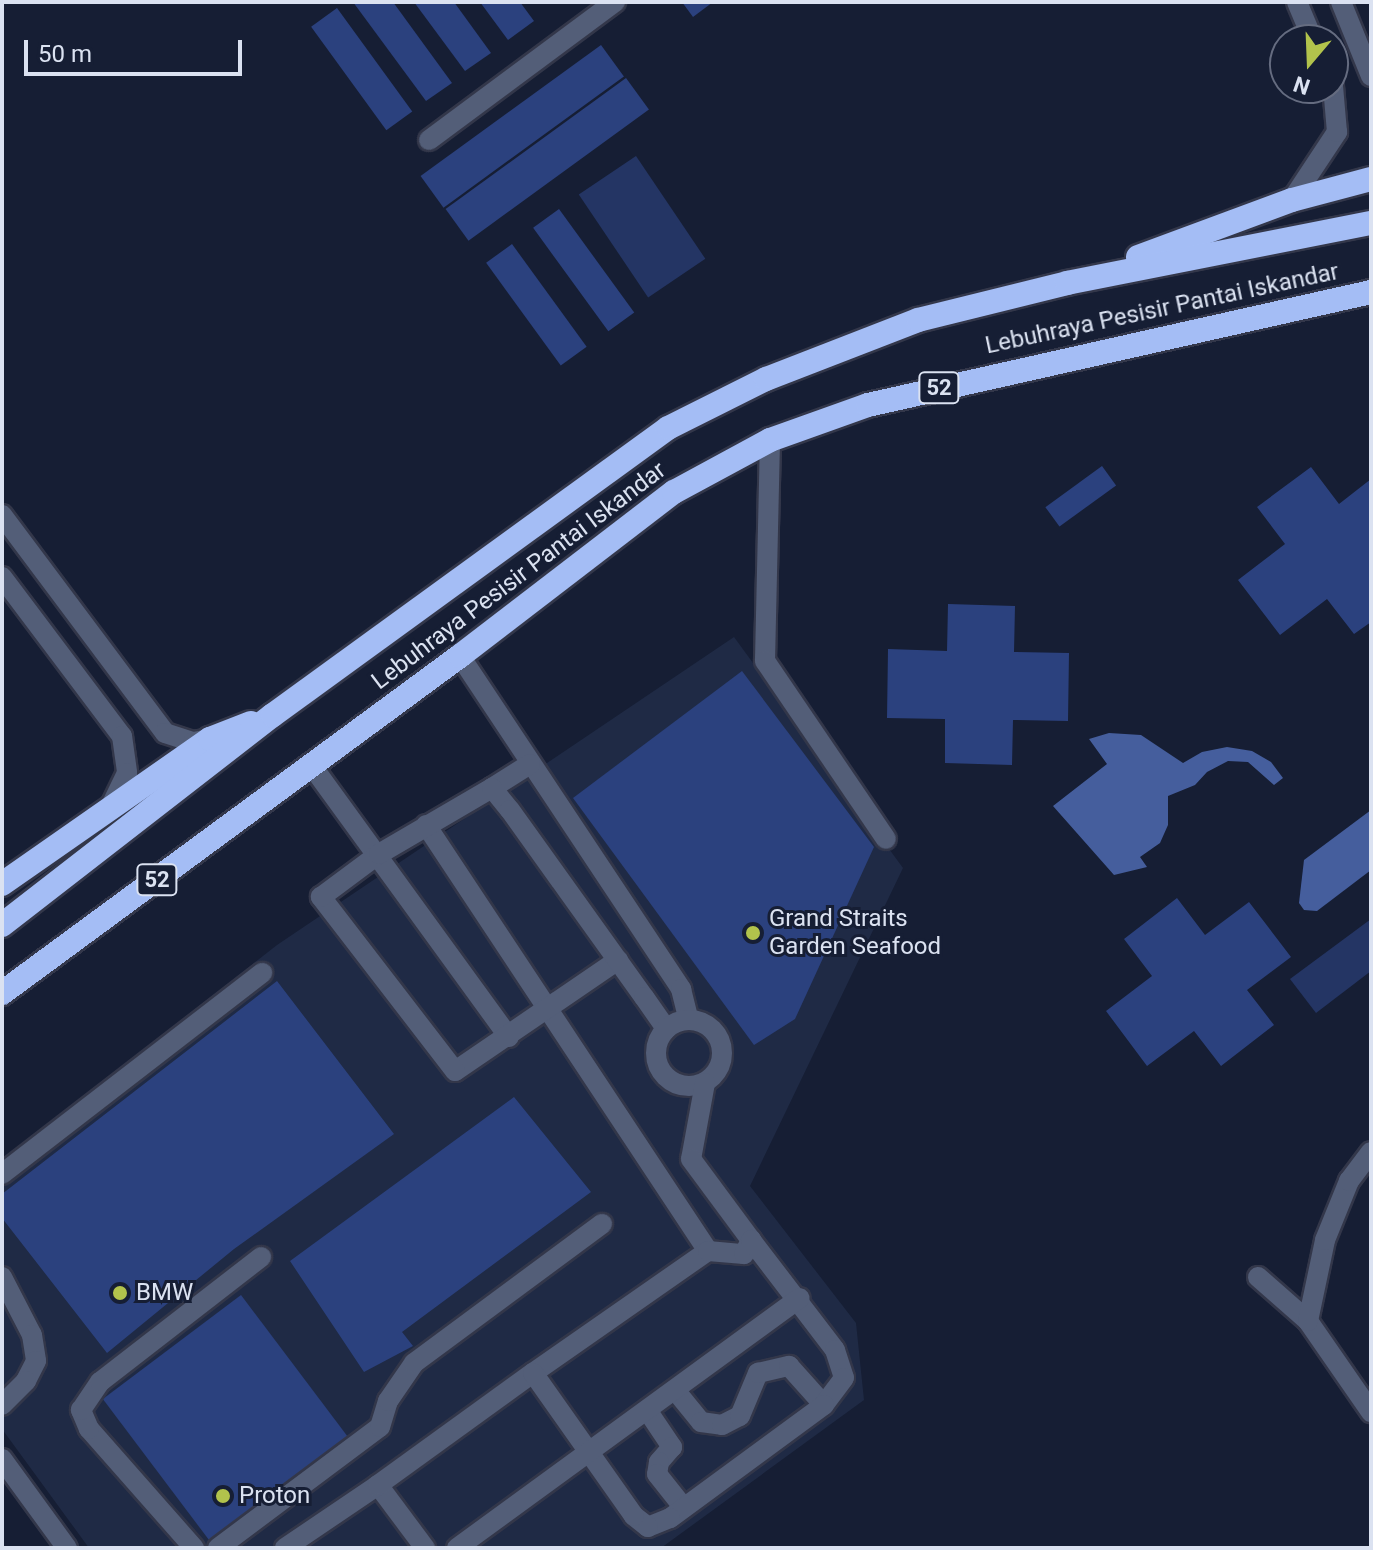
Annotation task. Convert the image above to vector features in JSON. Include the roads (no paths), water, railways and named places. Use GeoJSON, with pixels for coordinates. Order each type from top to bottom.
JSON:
{"type":"FeatureCollection","features":[{"type":"Feature","properties":{"kind":"highway"},"geometry":{"type":"LineString","coordinates":[[1067,283],[1292,200],[1371,179]]}},
{"type":"Feature","properties":{"kind":"highway","name":"Lebuhraya Pesisir Pantai Iskandar"},"geometry":{"type":"LineString","coordinates":[[2,925],[273,715],[668,428],[766,379],[918,320],[1067,283],[1371,223]]}},
{"type":"Feature","properties":{"kind":"highway","name":"Lebuhraya Pesisir Pantai Iskandar"},"geometry":{"type":"LineString","coordinates":[[2,993],[460,656],[674,492],[770,440],[881,401],[1371,292]]}},
{"type":"Feature","properties":{"kind":"highway"},"geometry":{"type":"LineString","coordinates":[[2,884],[112,804],[210,739],[273,715]]}},
{"type":"Feature","properties":{"kind":"street"},"geometry":{"type":"LineString","coordinates":[[429,140],[615,2]]}},
{"type":"Feature","properties":{"kind":"street"},"geometry":{"type":"LineString","coordinates":[[1297,2],[1306,24]]}},
{"type":"Feature","properties":{"kind":"street"},"geometry":{"type":"LineString","coordinates":[[1341,2],[1371,76]]}},
{"type":"Feature","properties":{"kind":"street"},"geometry":{"type":"LineString","coordinates":[[1292,200],[1337,132],[1335,104]]}},
{"type":"Feature","properties":{"kind":"street"},"geometry":{"type":"LineString","coordinates":[[770,440],[765,661],[886,839]]}},
{"type":"Feature","properties":{"kind":"street"},"geometry":{"type":"LineString","coordinates":[[2,515],[165,733],[193,742],[210,739]]}},
{"type":"Feature","properties":{"kind":"street"},"geometry":{"type":"LineString","coordinates":[[2,577],[122,736],[127,773],[112,804]]}},
{"type":"Feature","properties":{"kind":"street"},"geometry":{"type":"LineString","coordinates":[[460,656],[681,989],[689,1020]]}},
{"type":"Feature","properties":{"kind":"street"},"geometry":{"type":"LineString","coordinates":[[530,764],[426,825],[324,891],[323,904],[450,1067],[462,1069],[618,960]]}},
{"type":"Feature","properties":{"kind":"street"},"geometry":{"type":"LineString","coordinates":[[312,766],[379,854],[509,1037]]}},
{"type":"Feature","properties":{"kind":"street"},"geometry":{"type":"LineString","coordinates":[[492,788],[666,1029]]}},
{"type":"Feature","properties":{"kind":"street"},"geometry":{"type":"LineString","coordinates":[[426,825],[708,1251]]}},
{"type":"Feature","properties":{"kind":"street"},"geometry":{"type":"LineString","coordinates":[[2,1174],[262,973]]}},
{"type":"Feature","properties":{"kind":"street"},"geometry":{"type":"LineString","coordinates":[[533,1373],[640,1524],[658,1524],[684,1508],[824,1405],[844,1378],[835,1350],[800,1298],[751,1240],[691,1159],[705,1083],[719,1067],[722,1046],[710,1027],[689,1020],[666,1029],[656,1048],[666,1077],[684,1086],[705,1083]]}},
{"type":"Feature","properties":{"kind":"street"},"geometry":{"type":"LineString","coordinates":[[1308,1321],[1325,1240],[1349,1181],[1371,1152]]}},
{"type":"Feature","properties":{"kind":"street"},"geometry":{"type":"LineString","coordinates":[[218,1548],[380,1427],[388,1401],[414,1363],[602,1224]]}},
{"type":"Feature","properties":{"kind":"street"},"geometry":{"type":"LineString","coordinates":[[285,1548],[708,1251],[744,1254],[751,1240]]}},
{"type":"Feature","properties":{"kind":"street"},"geometry":{"type":"LineString","coordinates":[[194,1548],[89,1429],[81,1410],[100,1382],[261,1257]]}},
{"type":"Feature","properties":{"kind":"street"},"geometry":{"type":"LineString","coordinates":[[2,1277],[32,1335],[36,1361],[26,1381],[2,1405]]}},
{"type":"Feature","properties":{"kind":"street"},"geometry":{"type":"LineString","coordinates":[[1258,1277],[1308,1321],[1371,1412]]}},
{"type":"Feature","properties":{"kind":"street"},"geometry":{"type":"LineString","coordinates":[[457,1548],[800,1298]]}},
{"type":"Feature","properties":{"kind":"street"},"geometry":{"type":"LineString","coordinates":[[675,1390],[701,1422],[722,1425],[740,1416],[758,1373],[789,1366],[824,1405]]}},
{"type":"Feature","properties":{"kind":"street"},"geometry":{"type":"LineString","coordinates":[[647,1410],[672,1447],[659,1462],[657,1474],[684,1508]]}},
{"type":"Feature","properties":{"kind":"street"},"geometry":{"type":"LineString","coordinates":[[2,1459],[67,1548]]}},
{"type":"Feature","properties":{"kind":"street"},"geometry":{"type":"LineString","coordinates":[[378,1485],[425,1548]]}},
{"type":"Feature","properties":{"kind":"place","name":"Grand Straits Garden Seafood"},"geometry":{"type":"Point","coordinates":[753,933]}},
{"type":"Feature","properties":{"kind":"place","name":"BMW"},"geometry":{"type":"Point","coordinates":[120,1293]}},
{"type":"Feature","properties":{"kind":"place","name":"Proton"},"geometry":{"type":"Point","coordinates":[223,1496]}}]}
